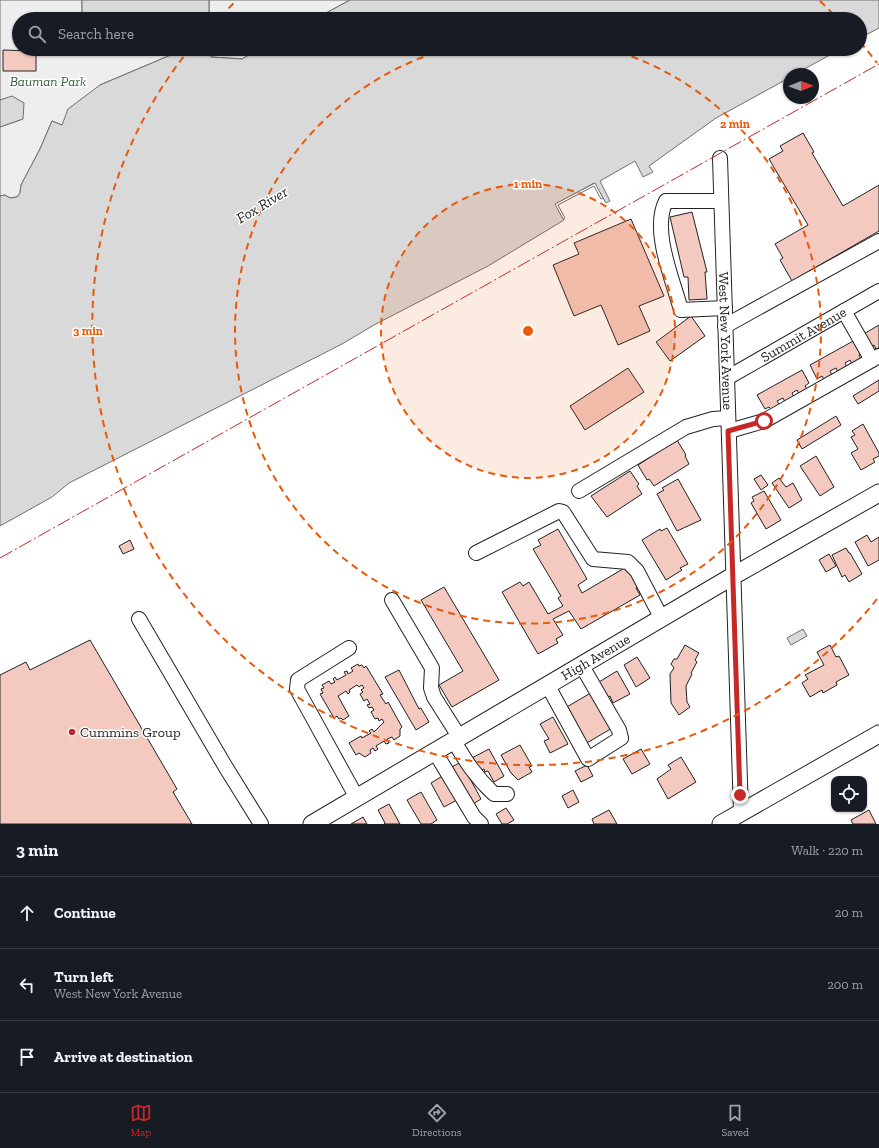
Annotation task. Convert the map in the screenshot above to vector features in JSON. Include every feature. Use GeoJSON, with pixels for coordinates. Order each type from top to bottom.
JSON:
{"type":"FeatureCollection","features":[{"type":"Feature","properties":{"kind":"main road","name":"High Avenue"},"geometry":{"type":"LineString","coordinates":[[312,824],[733,576],[879,493]]}},
{"type":"Feature","properties":{"kind":"main road"},"geometry":{"type":"LineString","coordinates":[[724,823],[879,734]]}},
{"type":"Feature","properties":{"kind":"street","name":"West New York Avenue"},"geometry":{"type":"LineString","coordinates":[[720,158],[740,813]]}},
{"type":"Feature","properties":{"kind":"street"},"geometry":{"type":"LineString","coordinates":[[722,201],[666,201],[662,209],[661,239],[681,310],[725,308]]}},
{"type":"Feature","properties":{"kind":"street"},"geometry":{"type":"LineString","coordinates":[[725,326],[879,241]]}},
{"type":"Feature","properties":{"kind":"street","name":"Summit Avenue"},"geometry":{"type":"LineString","coordinates":[[727,378],[879,291]]}},
{"type":"Feature","properties":{"kind":"street"},"geometry":{"type":"LineString","coordinates":[[579,492],[686,427],[714,419],[728,424],[764,421],[876,358],[844,311]]}},
{"type":"Feature","properties":{"kind":"street"},"geometry":{"type":"LineString","coordinates":[[476,553],[559,511],[564,512],[593,559],[628,562],[638,571],[662,619]]}},
{"type":"Feature","properties":{"kind":"street"},"geometry":{"type":"LineString","coordinates":[[392,600],[432,668],[431,688],[434,697],[457,739],[472,772],[494,794],[507,794]]}},
{"type":"Feature","properties":{"kind":"street"},"geometry":{"type":"LineString","coordinates":[[139,619],[225,766],[261,824]]}},
{"type":"Feature","properties":{"kind":"street"},"geometry":{"type":"LineString","coordinates":[[349,648],[298,680],[297,689],[357,798]]}},
{"type":"Feature","properties":{"kind":"street"},"geometry":{"type":"LineString","coordinates":[[548,686],[588,759],[621,738],[619,730],[582,666]]}},
{"type":"Feature","properties":{"kind":"street"},"geometry":{"type":"LineString","coordinates":[[435,752],[474,817],[481,824]]}},
{"type":"Feature","properties":{"kind":"green space","name":"Bauman Park"},"geometry":{"type":"Polygon","coordinates":[[[0,0],[82,0],[82,12],[12,12],[12,56],[168,56],[100,85],[62,125],[52,121],[40,149],[21,185],[20,193],[17,197],[10,198],[5,195],[0,196],[0,127],[23,119],[9,98],[0,100],[0,0]]]}},
{"type":"Feature","properties":{"kind":"green space"},"geometry":{"type":"Polygon","coordinates":[[[209,0],[350,0],[328,12],[209,12],[209,0]]]}},
{"type":"Feature","properties":{"kind":"green space"},"geometry":{"type":"Polygon","coordinates":[[[211,56],[247,56],[242,59],[211,56]]]}},
{"type":"Feature","properties":{"kind":"water"},"geometry":{"type":"Polygon","coordinates":[[[82,0],[209,0],[209,12],[82,12],[82,0]]]}},
{"type":"Feature","properties":{"kind":"water"},"geometry":{"type":"Polygon","coordinates":[[[350,0],[879,0],[879,28],[867,34],[867,12],[328,12],[350,0]]]}},
{"type":"Feature","properties":{"kind":"water","name":"Fox River"},"geometry":{"type":"Polygon","coordinates":[[[168,56],[211,56],[242,59],[247,56],[828,56],[806,68],[783,68],[783,81],[716,118],[649,166],[653,172],[643,177],[635,161],[600,181],[610,201],[606,203],[594,183],[556,204],[564,220],[488,266],[374,325],[342,344],[69,483],[52,497],[0,526],[0,196],[5,195],[10,198],[17,197],[20,193],[21,185],[40,149],[52,121],[62,125],[68,109],[100,85],[168,56]]]}},
{"type":"Feature","properties":{"kind":"water"},"geometry":{"type":"Polygon","coordinates":[[[12,96],[24,103],[23,119],[0,127],[0,100],[12,96]]]}},
{"type":"Feature","properties":{"kind":"water"},"geometry":{"type":"Polygon","coordinates":[[[803,629],[807,636],[791,645],[787,638],[803,629]]]}},
{"type":"Feature","properties":{"kind":"pier"},"geometry":{"type":"Polygon","coordinates":[[[595,183],[603,198],[601,199],[594,186],[558,205],[565,218],[563,219],[555,204],[595,183]]]}},
{"type":"Feature","properties":{"kind":"building"},"geometry":{"type":"Polygon","coordinates":[[[3,50],[12,50],[12,56],[36,56],[36,71],[3,71],[3,50]]]}},
{"type":"Feature","properties":{"kind":"building"},"geometry":{"type":"Polygon","coordinates":[[[803,133],[814,152],[812,153],[843,206],[879,185],[879,231],[792,281],[780,260],[783,258],[775,244],[808,225],[769,159],[783,151],[780,146],[803,133]]]}},
{"type":"Feature","properties":{"kind":"building"},"geometry":{"type":"Polygon","coordinates":[[[692,212],[707,272],[705,272],[707,299],[689,300],[688,277],[684,277],[670,217],[692,212]]]}},
{"type":"Feature","properties":{"kind":"building"},"geometry":{"type":"Polygon","coordinates":[[[631,219],[664,296],[639,306],[650,331],[618,345],[601,305],[574,316],[553,265],[579,254],[574,243],[631,219]]]}},
{"type":"Feature","properties":{"kind":"building"},"geometry":{"type":"Polygon","coordinates":[[[691,316],[705,336],[670,361],[656,342],[691,316]]]}},
{"type":"Feature","properties":{"kind":"building"},"geometry":{"type":"Polygon","coordinates":[[[879,325],[879,348],[876,349],[874,345],[870,348],[862,335],[879,325]]]}},
{"type":"Feature","properties":{"kind":"building"},"geometry":{"type":"Polygon","coordinates":[[[855,340],[862,353],[859,355],[861,359],[852,364],[850,360],[845,363],[847,367],[838,372],[836,368],[830,371],[832,375],[824,380],[822,376],[817,379],[810,365],[855,340]]]}},
{"type":"Feature","properties":{"kind":"building"},"geometry":{"type":"Polygon","coordinates":[[[628,368],[644,392],[585,430],[570,406],[628,368]]]}},
{"type":"Feature","properties":{"kind":"building"},"geometry":{"type":"Polygon","coordinates":[[[802,370],[809,383],[805,386],[807,389],[799,394],[797,390],[792,393],[794,397],[785,402],[783,398],[777,401],[780,406],[772,410],[769,407],[765,409],[757,395],[802,370]]]}},
{"type":"Feature","properties":{"kind":"building"},"geometry":{"type":"Polygon","coordinates":[[[879,380],[879,391],[858,404],[853,396],[879,380]]]}},
{"type":"Feature","properties":{"kind":"building"},"geometry":{"type":"Polygon","coordinates":[[[836,416],[841,425],[802,449],[797,440],[836,416]]]}},
{"type":"Feature","properties":{"kind":"building"},"geometry":{"type":"Polygon","coordinates":[[[863,424],[879,453],[879,456],[873,459],[875,462],[861,470],[851,453],[858,449],[851,437],[855,435],[852,431],[863,424]]]}},
{"type":"Feature","properties":{"kind":"building"},"geometry":{"type":"Polygon","coordinates":[[[677,440],[686,455],[685,456],[689,464],[654,486],[649,479],[647,480],[638,465],[677,440]]]}},
{"type":"Feature","properties":{"kind":"building"},"geometry":{"type":"Polygon","coordinates":[[[816,456],[834,487],[820,496],[800,466],[816,456]]]}},
{"type":"Feature","properties":{"kind":"building"},"geometry":{"type":"Polygon","coordinates":[[[630,471],[639,484],[637,486],[642,494],[607,517],[591,496],[630,471]]]}},
{"type":"Feature","properties":{"kind":"building"},"geometry":{"type":"Polygon","coordinates":[[[761,475],[768,485],[761,490],[754,479],[761,475]]]}},
{"type":"Feature","properties":{"kind":"building"},"geometry":{"type":"Polygon","coordinates":[[[779,478],[786,487],[793,483],[802,500],[789,508],[772,483],[779,478]]]}},
{"type":"Feature","properties":{"kind":"building"},"geometry":{"type":"Polygon","coordinates":[[[678,479],[701,520],[677,531],[657,494],[664,490],[662,488],[678,479]]]}},
{"type":"Feature","properties":{"kind":"building"},"geometry":{"type":"Polygon","coordinates":[[[764,491],[781,520],[766,529],[751,503],[754,501],[752,497],[764,491]]]}},
{"type":"Feature","properties":{"kind":"building"},"geometry":{"type":"Polygon","coordinates":[[[667,528],[688,564],[680,568],[682,570],[666,580],[642,540],[660,529],[661,531],[667,528]]]}},
{"type":"Feature","properties":{"kind":"building"},"geometry":{"type":"Polygon","coordinates":[[[558,529],[587,579],[578,585],[582,593],[628,566],[639,586],[636,588],[640,595],[581,629],[569,611],[553,619],[563,635],[556,639],[558,643],[538,654],[502,592],[520,582],[523,586],[529,582],[548,614],[563,606],[558,598],[561,596],[533,549],[541,545],[538,540],[558,529]]]}},
{"type":"Feature","properties":{"kind":"building"},"geometry":{"type":"Polygon","coordinates":[[[867,535],[871,542],[879,537],[879,560],[868,566],[855,542],[867,535]]]}},
{"type":"Feature","properties":{"kind":"building"},"geometry":{"type":"Polygon","coordinates":[[[130,540],[134,549],[123,554],[119,546],[130,540]]]}},
{"type":"Feature","properties":{"kind":"building"},"geometry":{"type":"Polygon","coordinates":[[[846,548],[862,574],[849,582],[845,575],[842,577],[832,555],[846,548]]]}},
{"type":"Feature","properties":{"kind":"building"},"geometry":{"type":"Polygon","coordinates":[[[829,554],[836,566],[826,572],[819,560],[829,554]]]}},
{"type":"Feature","properties":{"kind":"building"},"geometry":{"type":"Polygon","coordinates":[[[444,587],[499,680],[452,707],[439,685],[463,671],[421,600],[444,587]]]}},
{"type":"Feature","properties":{"kind":"building","name":"Cummins Group"},"geometry":{"type":"Polygon","coordinates":[[[90,640],[177,789],[173,792],[192,824],[0,824],[0,675],[26,662],[30,670],[90,640]]]}},
{"type":"Feature","properties":{"kind":"building"},"geometry":{"type":"Polygon","coordinates":[[[685,645],[699,653],[695,660],[697,662],[686,686],[687,702],[690,707],[679,715],[671,703],[670,674],[674,668],[671,664],[674,659],[677,659],[685,645]]]}},
{"type":"Feature","properties":{"kind":"building"},"geometry":{"type":"Polygon","coordinates":[[[830,645],[836,657],[839,656],[849,675],[836,682],[837,685],[823,693],[822,690],[810,697],[802,683],[808,679],[805,675],[824,665],[817,652],[830,645]]]}},
{"type":"Feature","properties":{"kind":"building"},"geometry":{"type":"Polygon","coordinates":[[[637,657],[650,678],[636,687],[624,665],[637,657]]]}},
{"type":"Feature","properties":{"kind":"building"},"geometry":{"type":"Polygon","coordinates":[[[358,664],[359,666],[362,665],[364,668],[366,666],[383,694],[380,695],[386,704],[388,702],[402,727],[400,729],[400,736],[394,740],[392,737],[387,739],[389,743],[386,744],[384,741],[376,746],[378,749],[375,751],[373,748],[370,750],[371,753],[365,757],[359,753],[356,755],[349,743],[361,736],[362,738],[371,733],[369,731],[372,729],[374,732],[384,722],[382,719],[379,721],[378,718],[375,719],[371,712],[374,710],[372,707],[369,708],[367,705],[370,704],[367,699],[364,701],[360,694],[363,692],[361,690],[364,688],[362,685],[359,687],[357,685],[349,690],[350,692],[348,694],[346,691],[338,696],[349,716],[343,720],[341,718],[339,719],[337,716],[334,718],[320,694],[323,693],[321,689],[324,688],[322,685],[329,681],[331,684],[335,682],[333,679],[335,677],[337,680],[346,675],[344,672],[347,671],[348,674],[353,671],[351,668],[358,664]]]}},
{"type":"Feature","properties":{"kind":"building"},"geometry":{"type":"Polygon","coordinates":[[[399,670],[419,709],[421,708],[429,722],[416,730],[385,677],[399,670]]]}},
{"type":"Feature","properties":{"kind":"building"},"geometry":{"type":"Polygon","coordinates":[[[617,671],[630,694],[613,703],[610,696],[608,697],[599,682],[617,671]]]}},
{"type":"Feature","properties":{"kind":"building"},"geometry":{"type":"Polygon","coordinates":[[[594,691],[614,727],[585,744],[565,708],[594,691]]]}},
{"type":"Feature","properties":{"kind":"building"},"geometry":{"type":"Polygon","coordinates":[[[553,717],[568,744],[550,753],[544,741],[549,739],[540,724],[553,717]]]}},
{"type":"Feature","properties":{"kind":"building"},"geometry":{"type":"Polygon","coordinates":[[[520,745],[532,766],[529,767],[532,772],[518,780],[511,773],[501,755],[520,745]]]}},
{"type":"Feature","properties":{"kind":"building"},"geometry":{"type":"Polygon","coordinates":[[[489,749],[504,776],[494,782],[488,771],[485,772],[484,769],[481,770],[470,759],[489,749]]]}},
{"type":"Feature","properties":{"kind":"building"},"geometry":{"type":"Polygon","coordinates":[[[641,749],[650,764],[632,774],[623,759],[641,749]]]}},
{"type":"Feature","properties":{"kind":"building"},"geometry":{"type":"Polygon","coordinates":[[[681,757],[696,782],[668,799],[657,779],[671,769],[668,765],[681,757]]]}},
{"type":"Feature","properties":{"kind":"building"},"geometry":{"type":"Polygon","coordinates":[[[461,762],[481,799],[473,804],[450,768],[461,762]]]}},
{"type":"Feature","properties":{"kind":"building"},"geometry":{"type":"Polygon","coordinates":[[[587,765],[593,776],[581,782],[575,771],[587,765]]]}},
{"type":"Feature","properties":{"kind":"building"},"geometry":{"type":"Polygon","coordinates":[[[444,775],[457,800],[444,807],[431,783],[444,775]]]}},
{"type":"Feature","properties":{"kind":"building"},"geometry":{"type":"Polygon","coordinates":[[[573,790],[579,802],[568,808],[562,796],[573,790]]]}},
{"type":"Feature","properties":{"kind":"building"},"geometry":{"type":"Polygon","coordinates":[[[421,792],[437,820],[431,824],[421,824],[407,800],[421,792]]]}},
{"type":"Feature","properties":{"kind":"building"},"geometry":{"type":"Polygon","coordinates":[[[389,804],[400,824],[384,824],[385,823],[378,810],[389,804]]]}},
{"type":"Feature","properties":{"kind":"building"},"geometry":{"type":"Polygon","coordinates":[[[506,808],[514,820],[507,824],[502,824],[496,814],[506,808]]]}},
{"type":"Feature","properties":{"kind":"building"},"geometry":{"type":"Polygon","coordinates":[[[609,810],[617,824],[594,824],[592,819],[609,810]]]}},
{"type":"Feature","properties":{"kind":"building"},"geometry":{"type":"Polygon","coordinates":[[[869,810],[876,824],[853,824],[851,820],[869,810]]]}},
{"type":"Feature","properties":{"kind":"building"},"geometry":{"type":"Polygon","coordinates":[[[363,817],[367,824],[351,824],[363,817]]]}},
{"type":"Feature","properties":{"kind":"power"},"geometry":{"type":"LineString","coordinates":[[0,558],[879,64]]}},
{"type":"Feature","properties":{"kind":"place","name":"Cummins Group"},"geometry":{"type":"Point","coordinates":[72,732]}},
{"type":"Feature","properties":{"kind":"route"},"geometry":{"type":"LineString","coordinates":[[740,795],[728,431],[764,421]]}}]}
